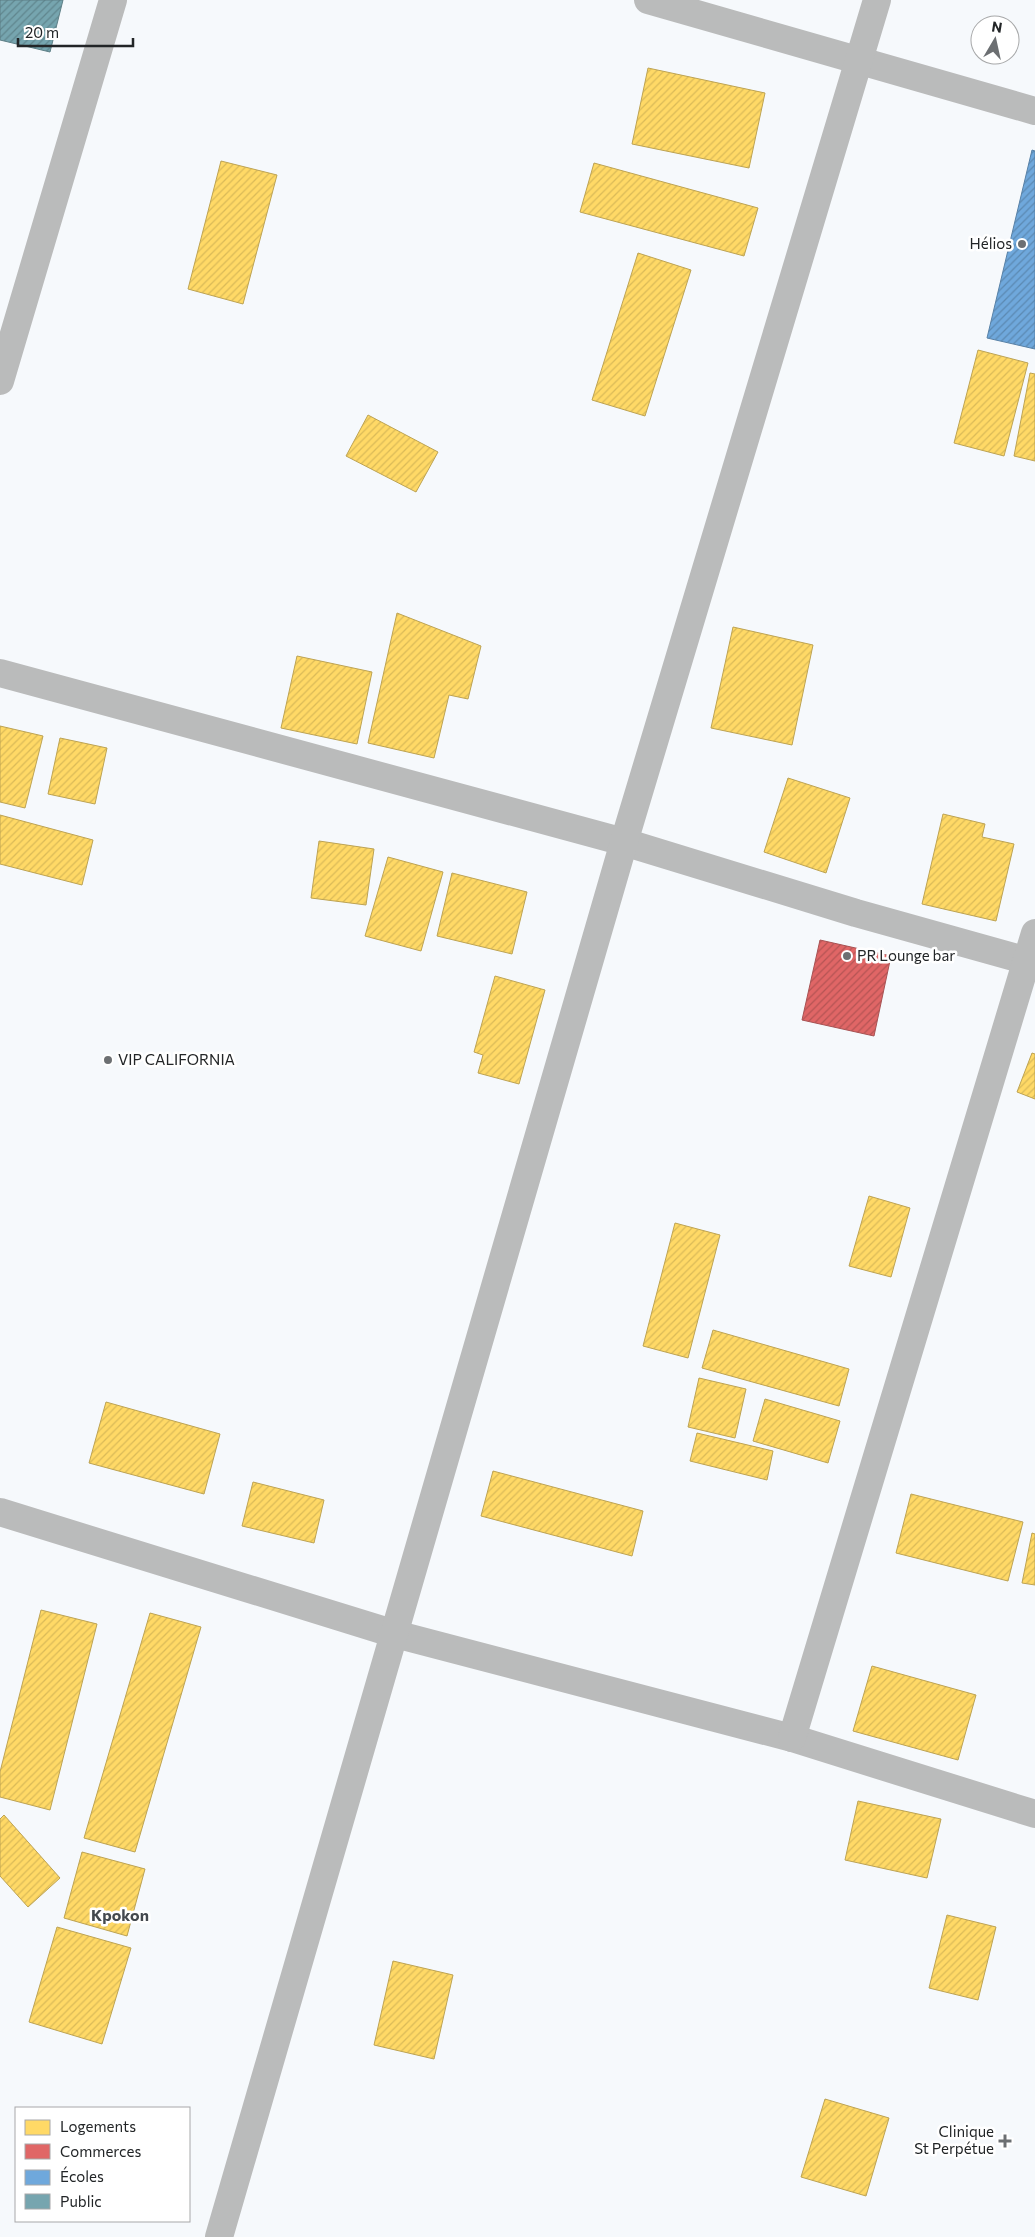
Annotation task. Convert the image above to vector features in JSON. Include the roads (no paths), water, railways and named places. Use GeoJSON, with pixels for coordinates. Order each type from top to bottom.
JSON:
{"type":"FeatureCollection","features":[{"type":"Feature","properties":{"kind":"street"},"geometry":{"type":"LineString","coordinates":[[0,381],[113,0]]}},
{"type":"Feature","properties":{"kind":"street"},"geometry":{"type":"LineString","coordinates":[[648,0],[1035,111]]}},
{"type":"Feature","properties":{"kind":"street"},"geometry":{"type":"LineString","coordinates":[[218,2237],[624,842],[877,0]]}},
{"type":"Feature","properties":{"kind":"street"},"geometry":{"type":"LineString","coordinates":[[0,674],[624,842],[856,913],[1031,962]]}},
{"type":"Feature","properties":{"kind":"street"},"geometry":{"type":"LineString","coordinates":[[792,1738],[1031,962],[1035,933]]}},
{"type":"Feature","properties":{"kind":"street"},"geometry":{"type":"LineString","coordinates":[[0,1512],[395,1634],[792,1738],[1035,1814]]}},
{"type":"Feature","properties":{"kind":"place","name":"Hélios"},"geometry":{"type":"Point","coordinates":[1022,244]}},
{"type":"Feature","properties":{"kind":"place","name":"PR Lounge bar"},"geometry":{"type":"Point","coordinates":[847,956]}},
{"type":"Feature","properties":{"kind":"place","name":"VIP CALIFORNIA"},"geometry":{"type":"Point","coordinates":[108,1060]}},
{"type":"Feature","properties":{"kind":"place","name":"Clinique St Perpétue"},"geometry":{"type":"Point","coordinates":[1005,2141]}},
{"type":"Feature","properties":{"kind":"district","name":"Kpokon"},"geometry":{"type":"Point","coordinates":[120,1915]}}]}
